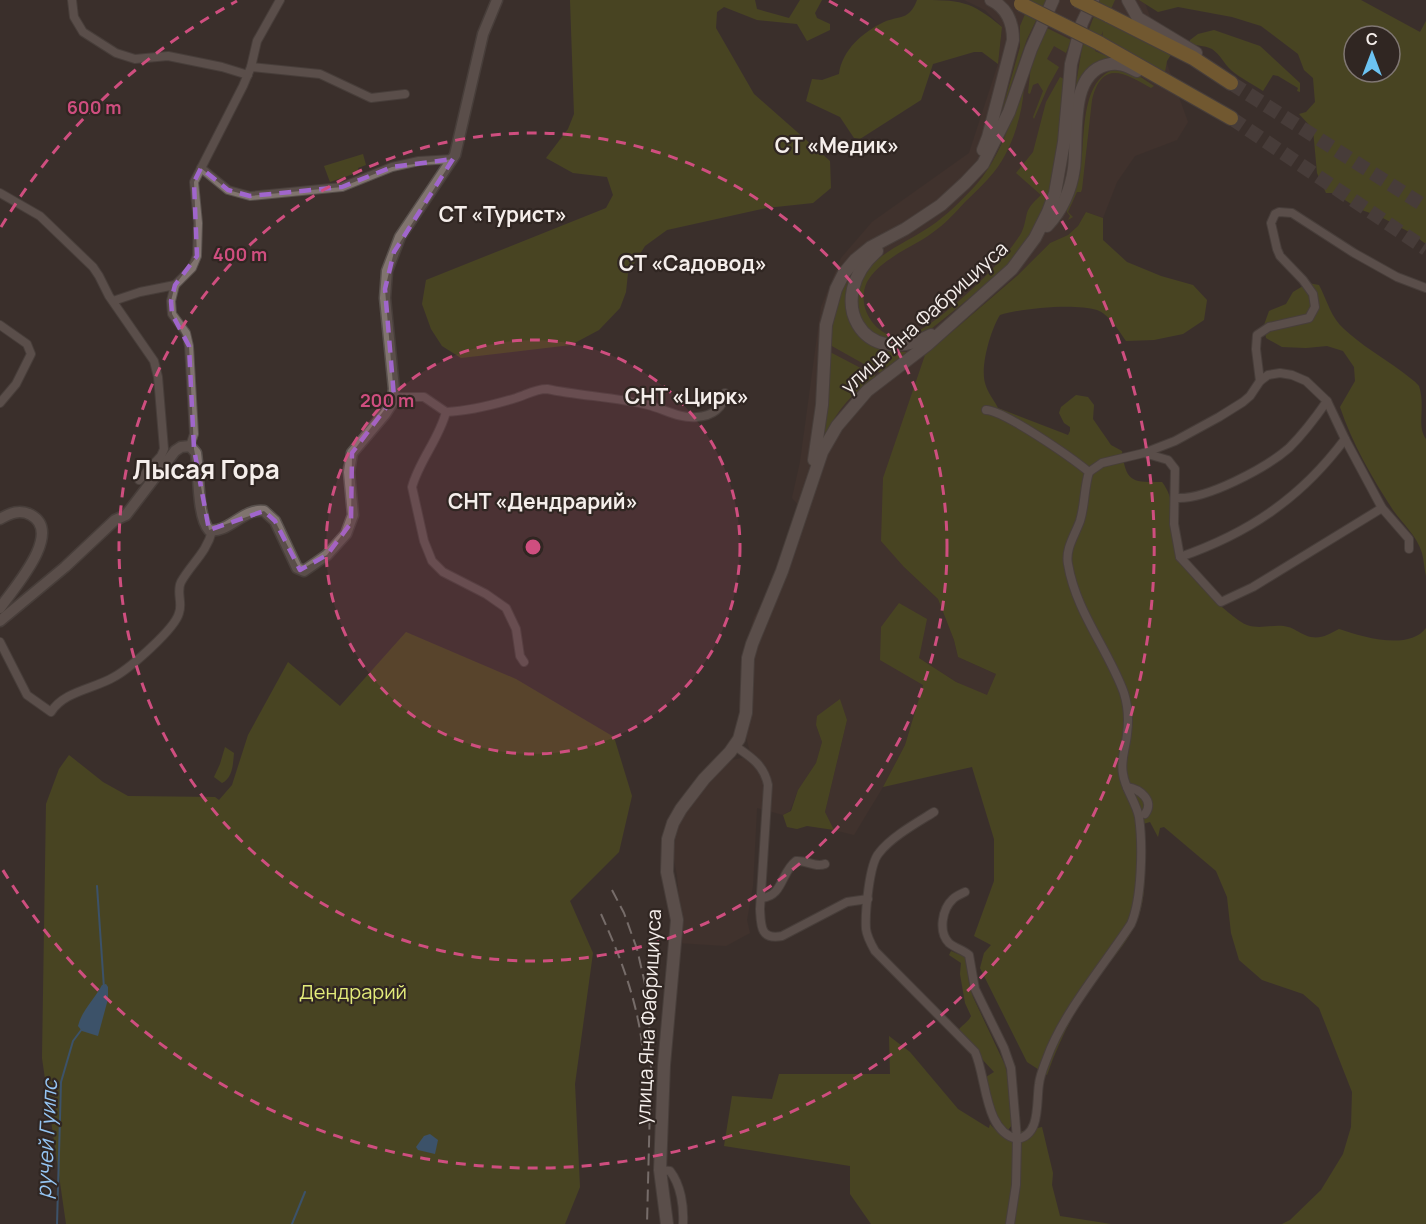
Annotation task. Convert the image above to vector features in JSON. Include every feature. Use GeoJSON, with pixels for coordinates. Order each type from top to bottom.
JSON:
{"type":"FeatureCollection","features":[{"type":"Feature","properties":{"kind":"main road"},"geometry":{"type":"LineString","coordinates":[[955,192],[977,163],[988,137],[1013,40],[1008,15],[1004,8],[991,0]]}},
{"type":"Feature","properties":{"kind":"main road","name":"улица Яна Фабрициуса"},"geometry":{"type":"LineString","coordinates":[[810,485],[822,405],[826,325],[836,289],[844,273],[871,247],[905,229],[941,205],[978,169],[991,150],[1009,112],[1031,48],[1053,0]]}},
{"type":"Feature","properties":{"kind":"main road"},"geometry":{"type":"LineString","coordinates":[[1077,0],[1193,58],[1231,83]]}},
{"type":"Feature","properties":{"kind":"main road","name":"улица Яна Фабрициуса"},"geometry":{"type":"LineString","coordinates":[[667,1224],[660,1170],[664,1065],[676,920],[667,872],[668,838],[673,823],[704,779],[735,746],[741,732],[746,713],[747,666],[752,644],[785,564],[822,452],[837,426],[867,391],[951,324],[1012,269],[1035,238],[1055,193],[1064,142],[1071,64],[1082,23],[1093,0]]}},
{"type":"Feature","properties":{"kind":"main road"},"geometry":{"type":"LineString","coordinates":[[1128,0],[1138,18],[1198,55],[1231,83]]}},
{"type":"Feature","properties":{"kind":"main road"},"geometry":{"type":"LineString","coordinates":[[1015,2],[1099,43],[1231,118]]}},
{"type":"Feature","properties":{"kind":"main road"},"geometry":{"type":"LineString","coordinates":[[1035,238],[1057,214],[1070,186],[1074,168],[1080,93],[1083,84],[1094,71],[1111,64],[1127,66],[1192,104],[1231,118]]}},
{"type":"Feature","properties":{"kind":"main road"},"geometry":{"type":"LineString","coordinates":[[905,229],[876,252],[862,267],[852,296],[853,313],[856,320],[872,339],[891,346],[914,344],[951,324]]}},
{"type":"Feature","properties":{"kind":"street"},"geometry":{"type":"LineString","coordinates":[[72,0],[74,17],[83,32],[116,53],[135,59],[168,56],[250,71],[320,74],[371,98],[405,94]]}},
{"type":"Feature","properties":{"kind":"street"},"geometry":{"type":"LineString","coordinates":[[190,446],[194,434],[189,346],[186,333],[172,314],[171,301],[175,285],[192,268],[197,256],[198,215],[194,182],[250,71],[256,41],[280,0]]}},
{"type":"Feature","properties":{"kind":"street"},"geometry":{"type":"LineString","coordinates":[[0,642],[27,695],[51,712],[54,707],[70,696],[112,679],[127,670],[174,624],[181,609],[180,584],[207,545],[212,531],[249,513],[264,511],[274,521],[300,570],[307,571],[327,555],[346,534],[353,515],[349,472],[352,453],[385,414],[394,397],[385,298],[387,271],[400,237],[453,159],[483,34],[497,0]]}},
{"type":"Feature","properties":{"kind":"street"},"geometry":{"type":"LineString","coordinates":[[201,168],[228,190],[250,196],[342,187],[392,167],[419,161],[453,159]]}},
{"type":"Feature","properties":{"kind":"street"},"geometry":{"type":"LineString","coordinates":[[0,193],[40,216],[93,267],[154,361],[158,377],[164,448],[139,480]]}},
{"type":"Feature","properties":{"kind":"street"},"geometry":{"type":"LineString","coordinates":[[1260,381],[1256,350],[1257,335],[1269,327],[1309,318],[1315,307],[1313,294],[1278,253],[1271,223],[1275,214],[1292,213],[1388,272],[1426,288]]}},
{"type":"Feature","properties":{"kind":"street"},"geometry":{"type":"LineString","coordinates":[[113,301],[140,292],[175,285]]}},
{"type":"Feature","properties":{"kind":"street"},"geometry":{"type":"LineString","coordinates":[[0,325],[27,344],[32,354],[16,384],[0,403]]}},
{"type":"Feature","properties":{"kind":"street"},"geometry":{"type":"LineString","coordinates":[[934,812],[879,852],[873,862],[866,929],[871,944],[975,1052],[995,1123],[1007,1137],[1022,1138],[1033,1128],[1037,1112],[1039,1081],[1050,1051],[1074,1008],[1131,924],[1137,912],[1140,895],[1142,815],[1122,774],[1129,716],[1112,663],[1087,621],[1068,565],[1068,551],[1084,505],[1089,472],[1102,463],[1144,453],[1175,441],[1219,417],[1250,396],[1260,381],[1274,374],[1299,377],[1327,401],[1382,508],[1408,539],[1409,549]]}},
{"type":"Feature","properties":{"kind":"street"},"geometry":{"type":"LineString","coordinates":[[394,397],[424,398],[446,412],[488,405],[542,389],[627,401],[688,417],[699,417],[717,411],[724,402],[725,393]]}},
{"type":"Feature","properties":{"kind":"street"},"geometry":{"type":"LineString","coordinates":[[1176,498],[1185,499],[1211,492],[1265,465],[1289,448],[1327,401]]}},
{"type":"Feature","properties":{"kind":"street"},"geometry":{"type":"LineString","coordinates":[[986,410],[993,411],[1020,426],[1089,472]]}},
{"type":"Feature","properties":{"kind":"street"},"geometry":{"type":"LineString","coordinates":[[446,412],[412,487],[424,541],[437,568],[486,594],[506,608],[516,629],[520,656],[524,662]]}},
{"type":"Feature","properties":{"kind":"street"},"geometry":{"type":"LineString","coordinates":[[1180,557],[1246,529],[1280,507],[1325,464],[1345,439]]}},
{"type":"Feature","properties":{"kind":"street"},"geometry":{"type":"LineString","coordinates":[[190,446],[196,453],[204,525],[212,531]]}},
{"type":"Feature","properties":{"kind":"street"},"geometry":{"type":"LineString","coordinates":[[0,621],[65,567],[115,520],[126,515],[175,451],[181,447],[190,446]]}},
{"type":"Feature","properties":{"kind":"street"},"geometry":{"type":"LineString","coordinates":[[1144,453],[1164,458],[1175,469],[1174,524],[1180,557],[1221,602],[1253,587],[1382,508]]}},
{"type":"Feature","properties":{"kind":"street"},"geometry":{"type":"LineString","coordinates":[[0,519],[9,513],[27,513],[33,516],[43,532],[40,549],[0,608]]}},
{"type":"Feature","properties":{"kind":"street"},"geometry":{"type":"LineString","coordinates":[[735,746],[759,764],[764,771],[768,785],[764,820],[761,925],[766,934],[775,938],[782,936],[847,902],[868,899]]}},
{"type":"Feature","properties":{"kind":"street"},"geometry":{"type":"LineString","coordinates":[[1127,787],[1140,791],[1149,802],[1149,809],[1142,815]]}},
{"type":"Feature","properties":{"kind":"street"},"geometry":{"type":"LineString","coordinates":[[762,898],[777,892],[790,866],[796,861],[805,861],[818,866],[825,864]]}},
{"type":"Feature","properties":{"kind":"street"},"geometry":{"type":"LineString","coordinates":[[965,892],[954,898],[948,905],[944,913],[943,930],[950,944],[969,955],[975,989],[1004,1048],[1013,1084],[1017,1139],[1016,1185],[1010,1224]]}},
{"type":"Feature","properties":{"kind":"street"},"geometry":{"type":"LineString","coordinates":[[660,1170],[670,1171],[675,1180],[682,1204],[683,1224]]}},
{"type":"Feature","properties":{"kind":"highlighted area"},"geometry":{"type":"Polygon","coordinates":[[[453,159],[394,252],[385,289],[394,397],[352,453],[351,523],[327,555],[300,570],[275,521],[264,511],[209,530],[194,449],[189,346],[172,314],[171,301],[175,285],[197,256],[194,182],[201,168],[228,190],[250,196],[342,187],[392,167],[453,159]]]}},
{"type":"Feature","properties":{"kind":"shaded area"},"geometry":{"type":"Polygon","coordinates":[[[964,0],[1139,0],[1145,3],[1188,122],[1177,140],[1135,156],[1117,182],[1103,218],[1086,212],[1078,226],[1068,235],[1050,243],[1018,275],[925,355],[904,567],[938,599],[958,657],[996,674],[987,696],[956,682],[919,658],[899,603],[923,684],[905,745],[854,835],[834,830],[825,812],[847,720],[840,700],[816,725],[822,742],[816,763],[798,790],[790,811],[783,815],[757,808],[753,886],[747,920],[750,933],[726,946],[678,943],[680,909],[673,855],[674,838],[681,818],[709,782],[732,760],[751,756],[739,710],[743,656],[754,617],[769,592],[800,507],[792,498],[800,462],[821,307],[841,258],[872,222],[969,153],[998,64],[1002,27],[985,10],[964,0]]]}},
{"type":"Feature","properties":{"kind":"green space"},"geometry":{"type":"Polygon","coordinates":[[[570,0],[755,0],[757,9],[789,18],[800,0],[822,0],[815,13],[817,18],[830,24],[830,30],[807,41],[797,24],[757,20],[724,7],[717,12],[716,28],[754,94],[830,161],[831,188],[813,203],[766,208],[667,230],[645,246],[628,273],[626,292],[620,308],[599,330],[571,345],[461,358],[442,346],[431,329],[422,304],[426,280],[606,208],[613,195],[607,177],[573,173],[546,158],[568,129],[574,114],[570,0]]]}},
{"type":"Feature","properties":{"kind":"green space"},"geometry":{"type":"Polygon","coordinates":[[[917,0],[964,3],[991,18],[1002,27],[998,64],[982,52],[974,52],[933,64],[921,100],[860,139],[854,138],[840,117],[806,101],[812,79],[822,80],[839,74],[844,57],[861,37],[884,22],[904,16],[911,11],[917,0]]]}},
{"type":"Feature","properties":{"kind":"green space"},"geometry":{"type":"Polygon","coordinates":[[[1031,0],[1046,0],[1027,39],[1001,114],[1020,47],[1020,26],[1031,0]]]}},
{"type":"Feature","properties":{"kind":"green space"},"geometry":{"type":"Polygon","coordinates":[[[1100,0],[1115,0],[1106,20],[1172,53],[1167,61],[1165,72],[1102,39],[1103,31],[1095,51],[1111,58],[1086,71],[1074,96],[1082,48],[1100,0]]]}},
{"type":"Feature","properties":{"kind":"green space"},"geometry":{"type":"Polygon","coordinates":[[[1139,0],[1361,0],[1420,32],[1426,21],[1426,244],[1411,233],[1381,217],[1359,209],[1334,193],[1326,193],[1317,173],[1313,129],[1299,114],[1306,112],[1315,102],[1313,78],[1304,70],[1298,54],[1261,26],[1232,17],[1178,7],[1158,12],[1139,0]]]}},
{"type":"Feature","properties":{"kind":"green space"},"geometry":{"type":"Polygon","coordinates":[[[1045,27],[1071,40],[1066,53],[1054,46],[1047,59],[1059,67],[1034,119],[1043,91],[1038,83],[1033,85],[1030,94],[1028,93],[1031,65],[1045,27]]]}},
{"type":"Feature","properties":{"kind":"green space"},"geometry":{"type":"Polygon","coordinates":[[[1214,30],[1260,46],[1300,83],[1300,92],[1297,91],[1298,88],[1273,75],[1263,91],[1238,76],[1212,49],[1189,43],[1198,34],[1214,30]]]}},
{"type":"Feature","properties":{"kind":"green space"},"geometry":{"type":"Polygon","coordinates":[[[1115,69],[1130,70],[1154,86],[1151,88],[1124,74],[1116,73],[1108,74],[1096,87],[1092,100],[1082,189],[1081,192],[1077,192],[1068,212],[1073,217],[1068,220],[1070,216],[1067,212],[1067,209],[1080,174],[1089,99],[1095,86],[1103,76],[1115,69]]]}},
{"type":"Feature","properties":{"kind":"green space"},"geometry":{"type":"Polygon","coordinates":[[[1060,77],[1064,79],[1057,156],[1050,187],[1028,239],[1007,268],[931,329],[921,334],[904,340],[893,340],[873,332],[865,325],[858,309],[858,293],[862,279],[880,258],[937,222],[975,186],[998,152],[1024,88],[1015,132],[994,172],[941,226],[927,237],[895,255],[874,272],[867,282],[864,293],[864,304],[868,315],[882,332],[892,336],[903,337],[915,333],[956,304],[1010,250],[1022,232],[1029,208],[1041,195],[1016,173],[1033,152],[1046,102],[1060,77]]]}},
{"type":"Feature","properties":{"kind":"green space"},"geometry":{"type":"Polygon","coordinates":[[[363,154],[366,165],[358,168],[359,172],[330,182],[324,166],[363,154]]]}},
{"type":"Feature","properties":{"kind":"green space"},"geometry":{"type":"Polygon","coordinates":[[[1086,212],[1103,218],[1103,240],[1127,262],[1161,276],[1193,285],[1207,300],[1204,320],[1183,334],[1154,340],[1126,341],[1106,315],[1097,310],[1049,307],[1000,315],[990,338],[984,367],[986,386],[998,408],[1068,435],[1070,427],[1064,423],[1059,413],[1061,407],[1076,395],[1088,397],[1094,405],[1093,419],[1111,445],[1122,451],[1126,469],[1132,479],[1162,482],[1171,500],[1175,549],[1182,565],[1220,605],[1247,625],[1283,626],[1314,637],[1327,635],[1339,629],[1372,638],[1397,641],[1418,635],[1426,628],[1426,1224],[1282,1224],[1290,1220],[1321,1190],[1343,1154],[1351,1127],[1352,1092],[1319,1008],[1303,994],[1262,980],[1239,960],[1231,933],[1227,897],[1216,871],[1164,827],[1160,828],[1158,837],[1150,822],[1143,824],[1144,891],[1140,912],[1132,932],[1078,1006],[1047,1075],[1027,1062],[980,968],[984,953],[991,945],[974,936],[994,881],[994,839],[972,767],[883,787],[905,745],[923,685],[880,660],[881,627],[899,603],[927,619],[919,658],[956,682],[987,695],[996,674],[958,657],[938,599],[904,567],[881,541],[883,478],[925,355],[1018,275],[1050,243],[1068,235],[1078,226],[1086,212]]]}},
{"type":"Feature","properties":{"kind":"green space"},"geometry":{"type":"Polygon","coordinates":[[[852,275],[847,292],[846,308],[856,333],[879,348],[912,352],[880,373],[830,345],[839,300],[852,275]]]}},
{"type":"Feature","properties":{"kind":"green space"},"geometry":{"type":"Polygon","coordinates":[[[1308,283],[1319,285],[1332,314],[1344,329],[1419,386],[1422,402],[1422,428],[1426,439],[1426,576],[1420,547],[1370,473],[1350,434],[1340,407],[1355,381],[1354,367],[1343,351],[1327,346],[1282,347],[1266,338],[1264,325],[1269,311],[1286,304],[1293,292],[1308,283]]]}},
{"type":"Feature","properties":{"kind":"green space"},"geometry":{"type":"Polygon","coordinates":[[[830,352],[876,376],[843,406],[831,424],[822,445],[830,352]]]}},
{"type":"Feature","properties":{"kind":"green space","name":"Дендрарий"},"geometry":{"type":"Polygon","coordinates":[[[406,632],[516,679],[614,737],[632,796],[619,852],[570,901],[593,953],[575,1084],[580,1187],[565,1224],[66,1224],[42,1058],[46,804],[59,769],[69,755],[103,782],[128,796],[215,797],[219,800],[232,785],[248,735],[288,662],[340,706],[406,632]]]}},
{"type":"Feature","properties":{"kind":"green space"},"geometry":{"type":"Polygon","coordinates":[[[840,699],[847,720],[825,812],[834,830],[807,826],[797,829],[787,827],[783,815],[791,811],[798,790],[816,763],[822,742],[816,725],[817,716],[840,699]]]}},
{"type":"Feature","properties":{"kind":"green space"},"geometry":{"type":"Polygon","coordinates":[[[225,747],[234,753],[233,766],[228,778],[222,783],[214,777],[225,747]]]}},
{"type":"Feature","properties":{"kind":"green space"},"geometry":{"type":"Polygon","coordinates":[[[951,951],[967,960],[969,984],[973,997],[1005,1065],[1010,1086],[1012,1125],[1008,1130],[999,1120],[993,1106],[986,1077],[994,1072],[957,1032],[971,1016],[965,1003],[960,974],[961,963],[949,955],[951,951]]]}},
{"type":"Feature","properties":{"kind":"green space"},"geometry":{"type":"Polygon","coordinates":[[[889,1036],[910,1052],[958,1109],[987,1127],[989,1128],[990,1124],[995,1129],[1007,1133],[1042,1127],[1060,1216],[1111,1224],[871,1224],[850,1194],[850,1166],[724,1146],[732,1096],[772,1099],[779,1074],[890,1074],[889,1036]]]}},
{"type":"Feature","properties":{"kind":"water"},"geometry":{"type":"Polygon","coordinates":[[[106,984],[108,999],[98,1036],[82,1031],[78,1026],[82,1015],[102,985],[106,984]]]}},
{"type":"Feature","properties":{"kind":"water"},"geometry":{"type":"Polygon","coordinates":[[[430,1134],[438,1140],[435,1154],[418,1150],[416,1147],[424,1136],[430,1134]]]}},
{"type":"Feature","properties":{"kind":"waterway","name":"ручей Гуипс"},"geometry":{"type":"LineString","coordinates":[[97,886],[104,988]]}},
{"type":"Feature","properties":{"kind":"waterway","name":"ручей Гуипс"},"geometry":{"type":"LineString","coordinates":[[57,1224],[61,1082],[73,1041],[82,1029]]}},
{"type":"Feature","properties":{"kind":"waterway"},"geometry":{"type":"LineString","coordinates":[[292,1224],[305,1192]]}},
{"type":"Feature","properties":{"kind":"tunnel"},"geometry":{"type":"LineString","coordinates":[[1231,83],[1426,207]]}},
{"type":"Feature","properties":{"kind":"tunnel"},"geometry":{"type":"LineString","coordinates":[[1231,118],[1426,249]]}},
{"type":"Feature","properties":{"kind":"railway"},"geometry":{"type":"LineString","coordinates":[[612,890],[624,913],[637,949],[648,997],[651,1064],[647,1224]]}},
{"type":"Feature","properties":{"kind":"railway"},"geometry":{"type":"LineString","coordinates":[[601,914],[628,982],[638,1018],[643,1054]]}},
{"type":"Feature","properties":{"kind":"district","name":"СТ «Медик»"},"geometry":{"type":"Point","coordinates":[837,145]}},
{"type":"Feature","properties":{"kind":"district","name":"СТ «Турист»"},"geometry":{"type":"Point","coordinates":[503,214]}},
{"type":"Feature","properties":{"kind":"district","name":"СТ «Садовод»"},"geometry":{"type":"Point","coordinates":[693,263]}},
{"type":"Feature","properties":{"kind":"district","name":"СНТ «Цирк»"},"geometry":{"type":"Point","coordinates":[687,396]}},
{"type":"Feature","properties":{"kind":"district","name":"Лысая Гора"},"geometry":{"type":"Point","coordinates":[206,469]}},
{"type":"Feature","properties":{"kind":"district","name":"СНТ «Дендрарий»"},"geometry":{"type":"Point","coordinates":[543,501]}}]}
